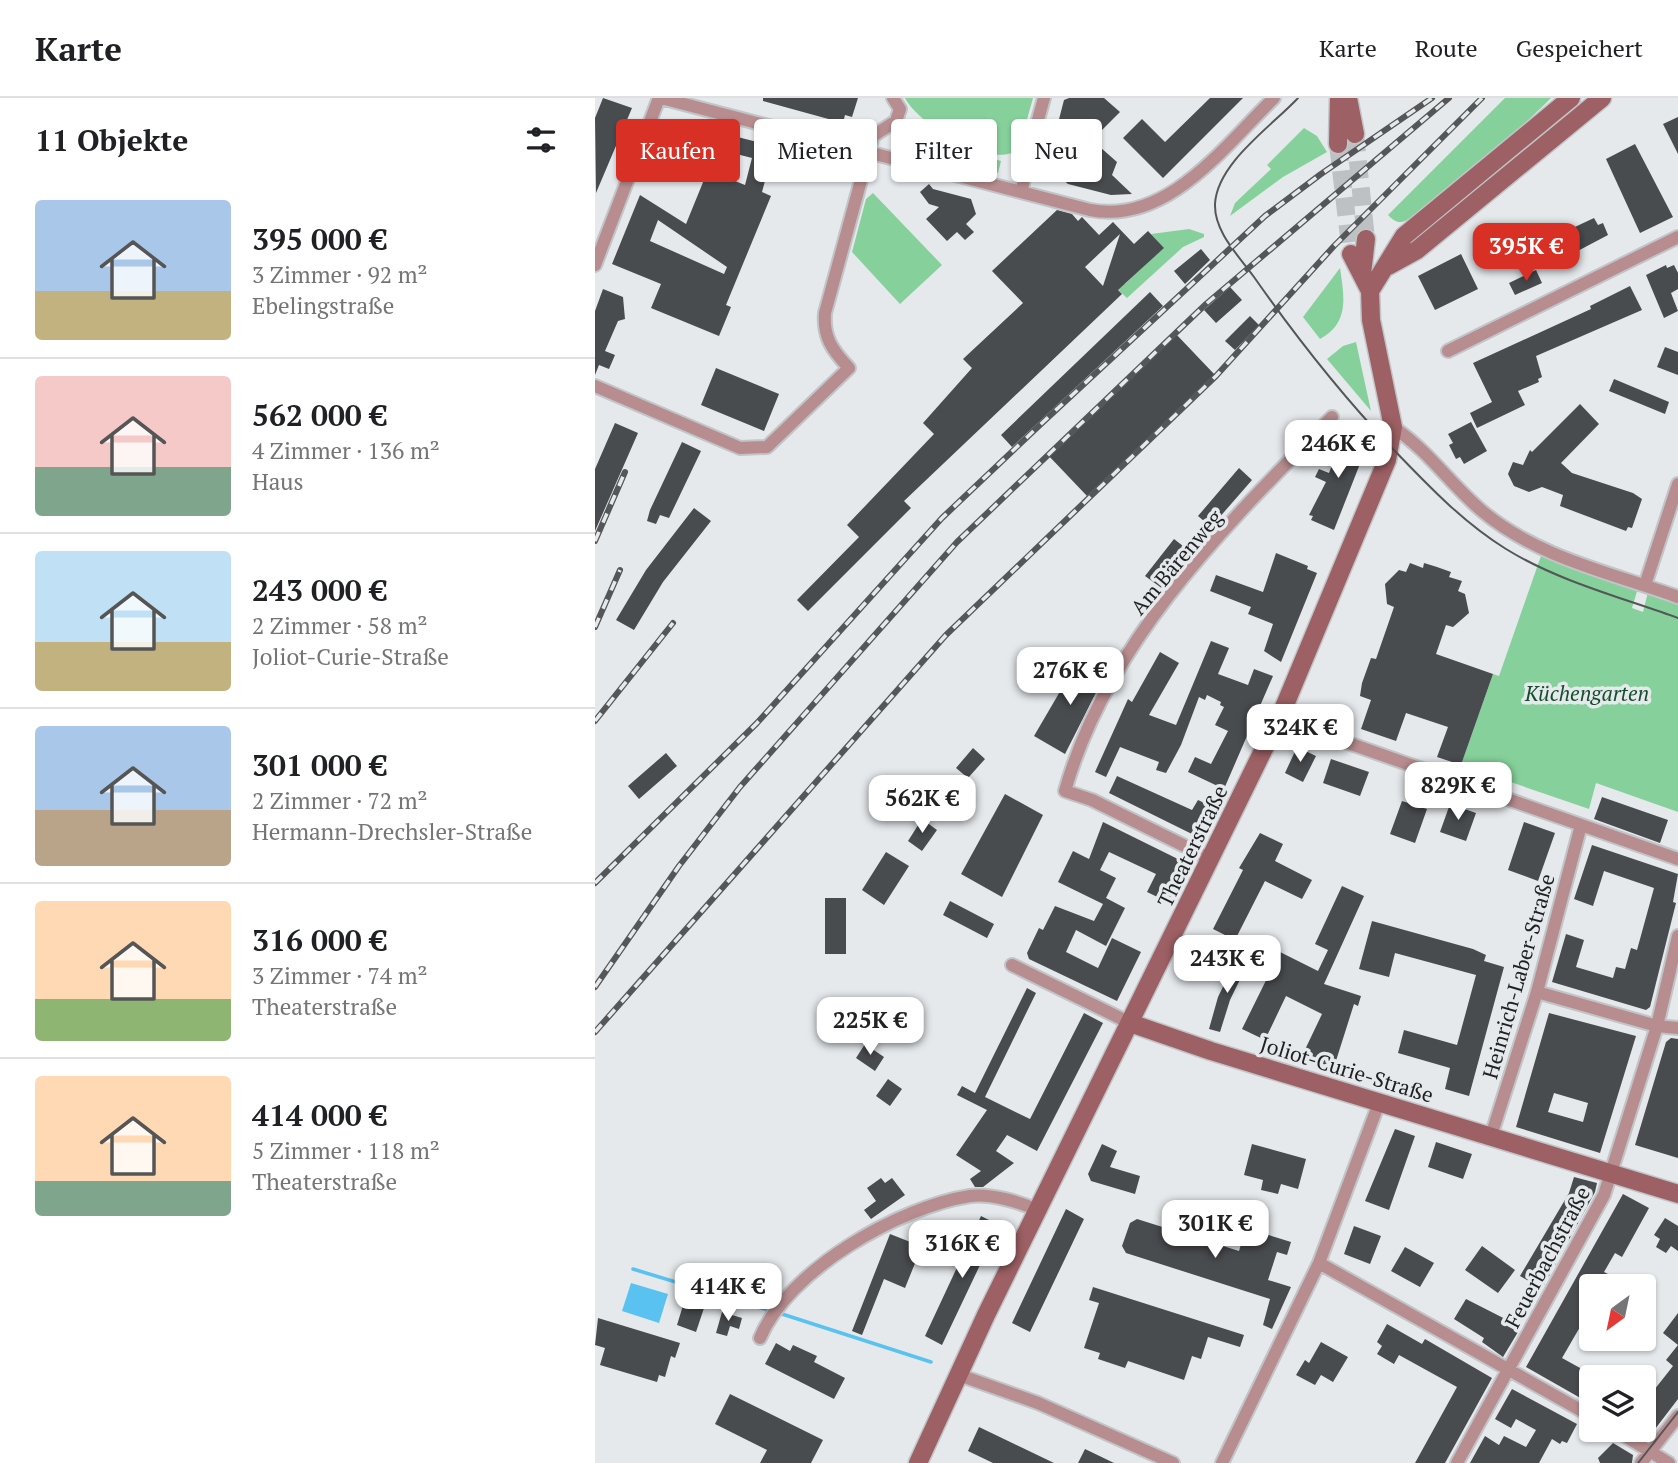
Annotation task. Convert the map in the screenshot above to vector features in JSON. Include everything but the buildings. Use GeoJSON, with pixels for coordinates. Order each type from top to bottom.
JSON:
{"type":"FeatureCollection","features":[{"type":"Feature","properties":{"kind":"main road"},"geometry":{"type":"LineString","coordinates":[[1338,144],[1339,98]]}},
{"type":"Feature","properties":{"kind":"main road"},"geometry":{"type":"LineString","coordinates":[[1348,98],[1355,134]]}},
{"type":"Feature","properties":{"kind":"main road"},"geometry":{"type":"LineString","coordinates":[[1351,254],[1370,291],[1388,266],[1404,236],[1571,98]]}},
{"type":"Feature","properties":{"kind":"main road"},"geometry":{"type":"LineString","coordinates":[[1388,266],[1417,250],[1602,98]]}},
{"type":"Feature","properties":{"kind":"main road"},"geometry":{"type":"LineString","coordinates":[[1362,274],[1366,239]]}},
{"type":"Feature","properties":{"kind":"main road","name":"Theaterstraße"},"geometry":{"type":"LineString","coordinates":[[918,1463],[1037,1210],[1282,712],[1387,460],[1393,427],[1371,320],[1370,291]]}},
{"type":"Feature","properties":{"kind":"main road","name":"Joliot-Curie-Straße"},"geometry":{"type":"LineString","coordinates":[[1130,1023],[1379,1103],[1678,1194]]}},
{"type":"Feature","properties":{"kind":"street"},"geometry":{"type":"LineString","coordinates":[[595,265],[660,98],[754,122]]}},
{"type":"Feature","properties":{"kind":"street"},"geometry":{"type":"LineString","coordinates":[[877,133],[896,121],[900,109],[893,98]]}},
{"type":"Feature","properties":{"kind":"street"},"geometry":{"type":"LineString","coordinates":[[1022,192],[1025,167],[1044,98]]}},
{"type":"Feature","properties":{"kind":"street"},"geometry":{"type":"LineString","coordinates":[[877,153],[1104,212],[1150,205],[1173,192],[1203,168],[1274,98]]}},
{"type":"Feature","properties":{"kind":"street"},"geometry":{"type":"LineString","coordinates":[[596,389],[740,448],[767,447],[849,368],[827,341],[823,330],[860,182]]}},
{"type":"Feature","properties":{"kind":"street"},"geometry":{"type":"LineString","coordinates":[[1448,351],[1678,237]]}},
{"type":"Feature","properties":{"kind":"street","name":"Am Bärenweg"},"geometry":{"type":"LineString","coordinates":[[1211,859],[1092,800],[1065,791],[1075,754],[1121,667],[1154,616],[1205,553],[1332,417]]}},
{"type":"Feature","properties":{"kind":"street"},"geometry":{"type":"LineString","coordinates":[[1393,427],[1423,448],[1454,485],[1483,512],[1514,534],[1567,560],[1678,597]]}},
{"type":"Feature","properties":{"kind":"street"},"geometry":{"type":"LineString","coordinates":[[1640,583],[1678,484]]}},
{"type":"Feature","properties":{"kind":"street"},"geometry":{"type":"LineString","coordinates":[[1282,712],[1331,737],[1678,859]]}},
{"type":"Feature","properties":{"kind":"street","name":"Heinrich-Laber-Straße"},"geometry":{"type":"LineString","coordinates":[[1491,1136],[1537,992],[1581,825]]}},
{"type":"Feature","properties":{"kind":"street","name":"Feuerbachstraße"},"geometry":{"type":"LineString","coordinates":[[1457,1463],[1604,1195],[1657,1026],[1678,936]]}},
{"type":"Feature","properties":{"kind":"street","name":"Joliot-Curie-Straße"},"geometry":{"type":"LineString","coordinates":[[1012,965],[1130,1023]]}},
{"type":"Feature","properties":{"kind":"street"},"geometry":{"type":"LineString","coordinates":[[1537,992],[1657,1026],[1678,1028]]}},
{"type":"Feature","properties":{"kind":"street"},"geometry":{"type":"LineString","coordinates":[[1222,1463],[1319,1263],[1379,1103]]}},
{"type":"Feature","properties":{"kind":"street"},"geometry":{"type":"LineString","coordinates":[[760,1338],[779,1304],[863,1235],[925,1210],[972,1196],[1024,1204],[1037,1210]]}},
{"type":"Feature","properties":{"kind":"street"},"geometry":{"type":"LineString","coordinates":[[1319,1263],[1579,1409]]}},
{"type":"Feature","properties":{"kind":"street"},"geometry":{"type":"LineString","coordinates":[[959,1375],[1038,1403],[1173,1463]]}},
{"type":"Feature","properties":{"kind":"street"},"geometry":{"type":"LineString","coordinates":[[1641,1463],[1678,1416]]}},
{"type":"Feature","properties":{"kind":"street"},"geometry":{"type":"LineString","coordinates":[[1637,1442],[1669,1463]]}},
{"type":"Feature","properties":{"kind":"green space"},"geometry":{"type":"Polygon","coordinates":[[[905,98],[1033,98],[1027,119],[1011,119],[1011,152],[1008,154],[997,154],[997,119],[924,119],[905,98]]]}},
{"type":"Feature","properties":{"kind":"green space"},"geometry":{"type":"Polygon","coordinates":[[[1505,98],[1551,98],[1501,145],[1431,204],[1402,222],[1388,215],[1505,98]]]}},
{"type":"Feature","properties":{"kind":"green space"},"geometry":{"type":"Polygon","coordinates":[[[1304,128],[1317,136],[1327,152],[1283,177],[1230,216],[1235,203],[1271,169],[1267,165],[1304,128]]]}},
{"type":"Feature","properties":{"kind":"green space"},"geometry":{"type":"Polygon","coordinates":[[[997,160],[1001,161],[997,173],[997,160]]]}},
{"type":"Feature","properties":{"kind":"green space"},"geometry":{"type":"Polygon","coordinates":[[[873,193],[942,265],[900,304],[852,252],[866,199],[873,193]]]}},
{"type":"Feature","properties":{"kind":"green space"},"geometry":{"type":"Polygon","coordinates":[[[1189,229],[1204,234],[1204,237],[1183,247],[1127,298],[1112,284],[1125,284],[1163,248],[1151,234],[1189,229]]]}},
{"type":"Feature","properties":{"kind":"green space"},"geometry":{"type":"Polygon","coordinates":[[[1340,268],[1343,299],[1341,317],[1330,333],[1320,339],[1303,317],[1340,268]]]}},
{"type":"Feature","properties":{"kind":"green space"},"geometry":{"type":"Polygon","coordinates":[[[1356,342],[1371,411],[1327,359],[1343,346],[1356,342]]]}},
{"type":"Feature","properties":{"kind":"green space","name":"Küchengarten"},"geometry":{"type":"Polygon","coordinates":[[[1542,553],[1638,588],[1632,608],[1643,612],[1648,592],[1678,603],[1678,812],[1596,783],[1589,809],[1461,765],[1493,674],[1499,676],[1542,553]]]}},
{"type":"Feature","properties":{"kind":"water"},"geometry":{"type":"Polygon","coordinates":[[[631,1283],[668,1294],[659,1323],[622,1311],[631,1283]]]}},
{"type":"Feature","properties":{"kind":"waterway"},"geometry":{"type":"LineString","coordinates":[[633,1269],[771,1311]]}},
{"type":"Feature","properties":{"kind":"waterway"},"geometry":{"type":"LineString","coordinates":[[779,1313],[931,1362]]}},
{"type":"Feature","properties":{"kind":"tunnel"},"geometry":{"type":"LineString","coordinates":[[1355,134],[1366,239]]}},
{"type":"Feature","properties":{"kind":"tunnel"},"geometry":{"type":"LineString","coordinates":[[1338,144],[1351,254]]}},
{"type":"Feature","properties":{"kind":"tram line"},"geometry":{"type":"LineString","coordinates":[[1298,98],[1247,146],[1225,174],[1218,189],[1216,214],[1223,234],[1235,252],[1354,407],[1459,514],[1506,549],[1547,570],[1590,588],[1678,618]]}},
{"type":"Feature","properties":{"kind":"tram line"},"geometry":{"type":"LineString","coordinates":[[1638,1463],[1678,1412]]}},
{"type":"Feature","properties":{"kind":"railway"},"geometry":{"type":"LineString","coordinates":[[595,883],[757,723],[942,518],[1042,423],[1265,216],[1432,98]]}},
{"type":"Feature","properties":{"kind":"railway"},"geometry":{"type":"LineString","coordinates":[[595,987],[679,866],[740,787],[957,542],[1206,304],[1449,98]]}},
{"type":"Feature","properties":{"kind":"railway"},"geometry":{"type":"LineString","coordinates":[[595,1032],[946,635],[1216,376],[1334,246],[1482,98]]}},
{"type":"Feature","properties":{"kind":"railway"},"geometry":{"type":"LineString","coordinates":[[595,541],[625,472]]}},
{"type":"Feature","properties":{"kind":"railway"},"geometry":{"type":"LineString","coordinates":[[595,627],[620,570]]}},
{"type":"Feature","properties":{"kind":"railway"},"geometry":{"type":"LineString","coordinates":[[595,721],[673,623]]}}]}
